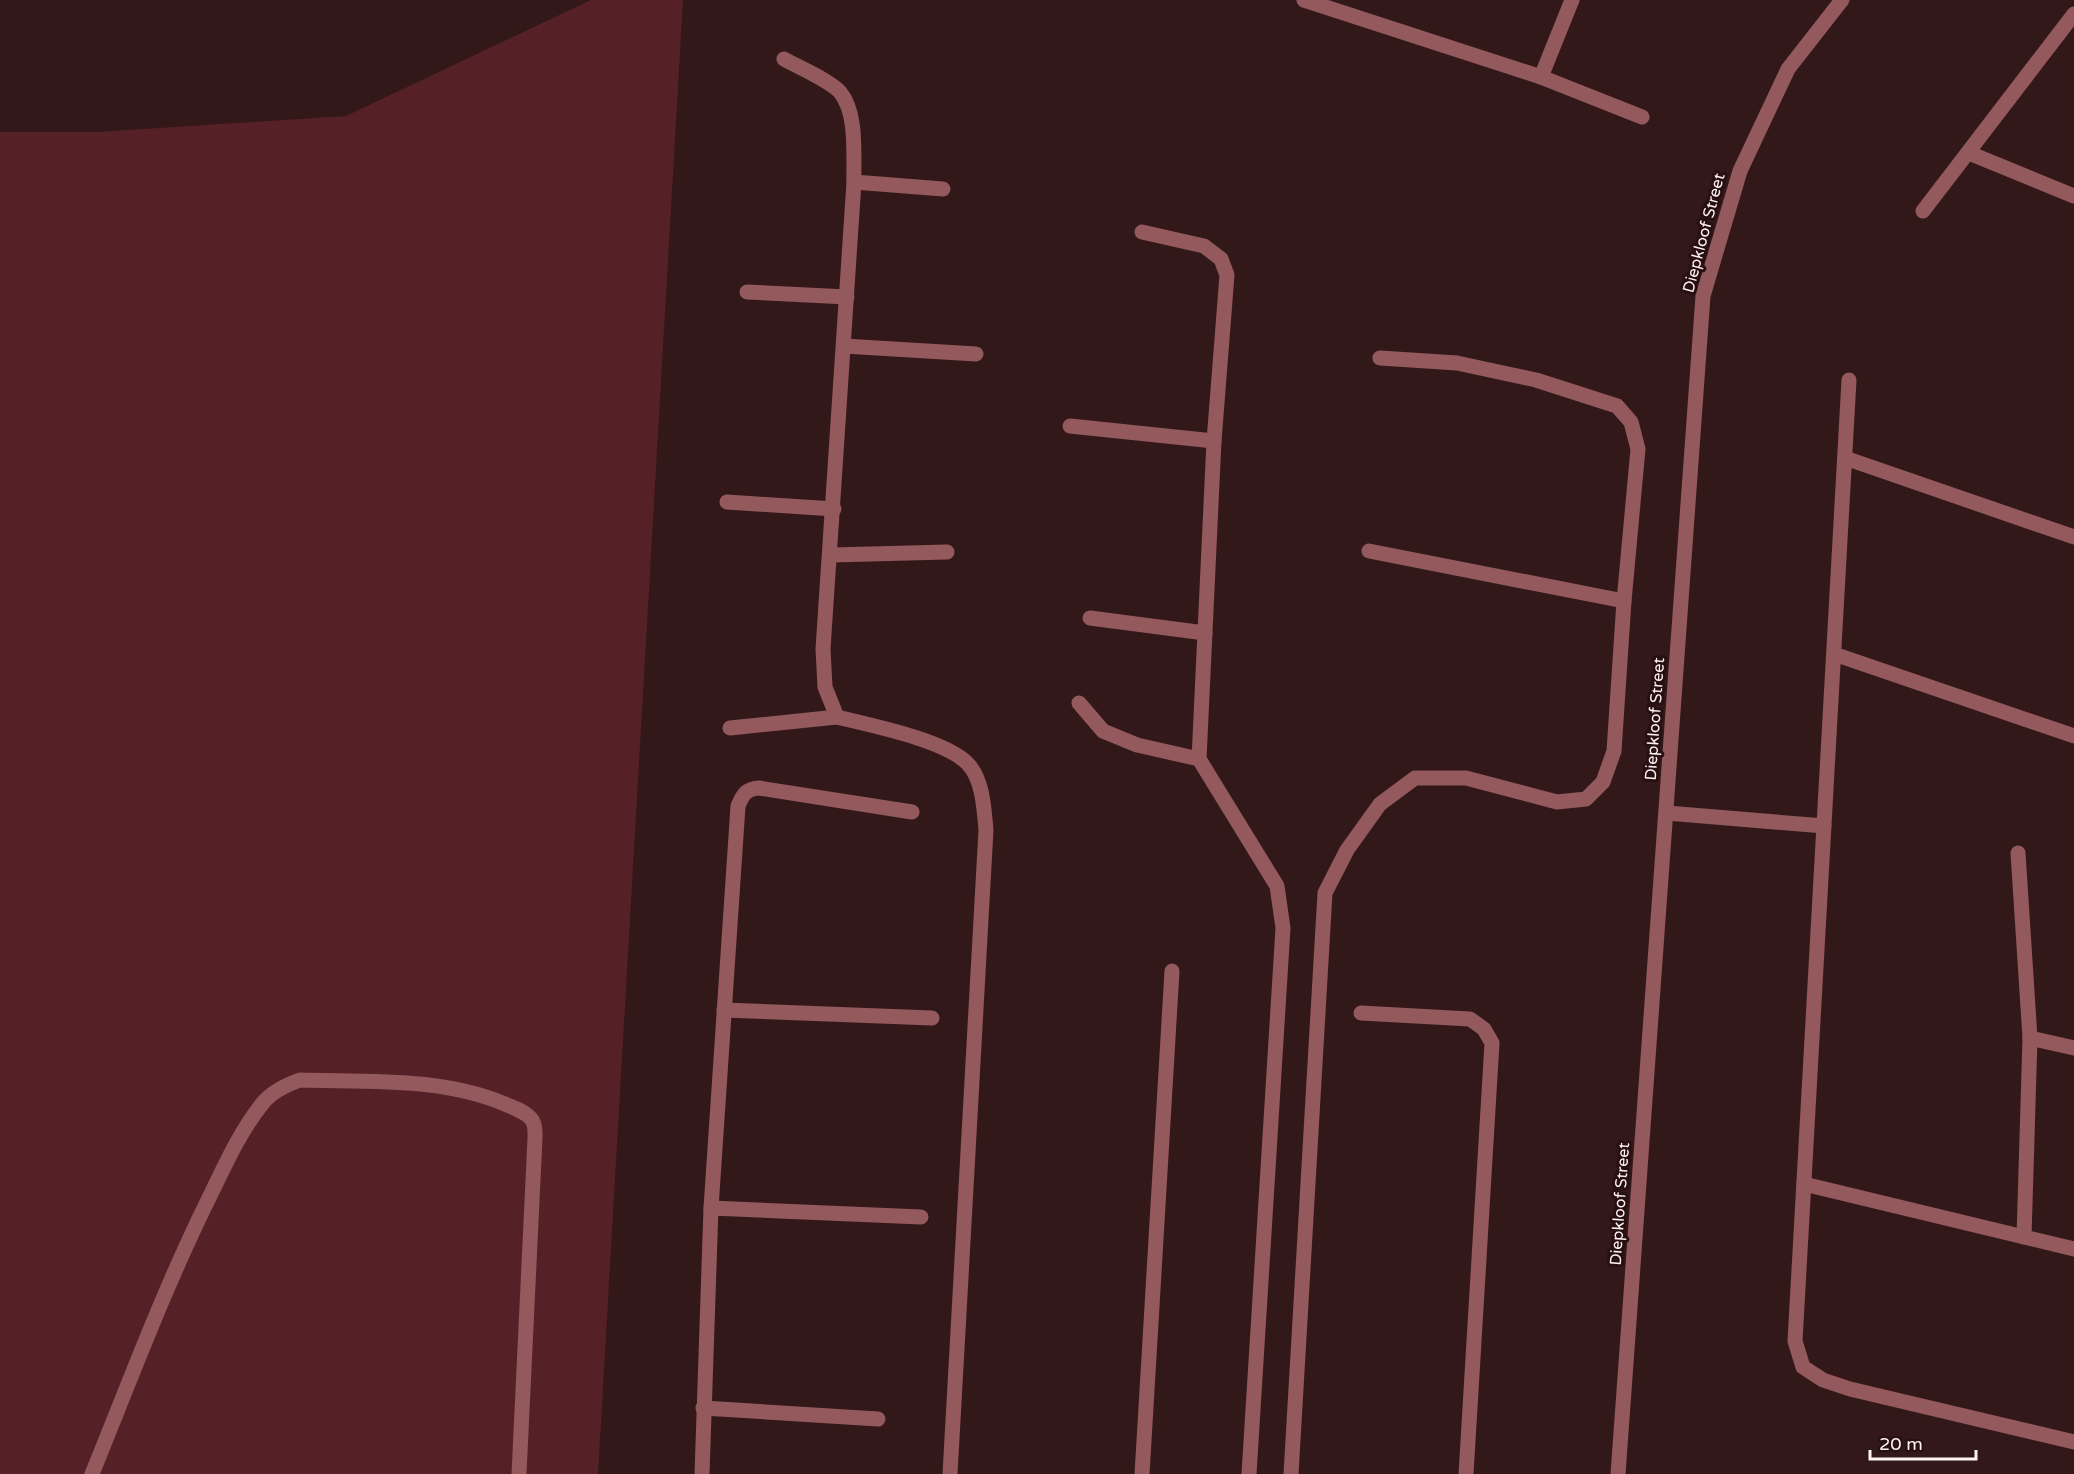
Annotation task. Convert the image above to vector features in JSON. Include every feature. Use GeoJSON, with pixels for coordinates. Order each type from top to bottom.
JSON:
{"type":"FeatureCollection","features":[{"type":"Feature","properties":{"kind":"street"},"geometry":{"type":"LineString","coordinates":[[1304,0],[1541,76],[1642,117]]}},
{"type":"Feature","properties":{"kind":"street"},"geometry":{"type":"LineString","coordinates":[[1541,76],[1572,0]]}},
{"type":"Feature","properties":{"kind":"street","name":"Diepkloof Street"},"geometry":{"type":"LineString","coordinates":[[1618,1474],[1703,296],[1740,171],[1788,69],[1842,0]]}},
{"type":"Feature","properties":{"kind":"street"},"geometry":{"type":"LineString","coordinates":[[1923,211],[2074,14]]}},
{"type":"Feature","properties":{"kind":"street"},"geometry":{"type":"LineString","coordinates":[[784,59],[839,91],[848,106],[854,182],[824,649],[825,687],[837,717]]}},
{"type":"Feature","properties":{"kind":"street"},"geometry":{"type":"LineString","coordinates":[[1969,153],[2074,196]]}},
{"type":"Feature","properties":{"kind":"street"},"geometry":{"type":"LineString","coordinates":[[854,182],[943,189]]}},
{"type":"Feature","properties":{"kind":"street"},"geometry":{"type":"LineString","coordinates":[[1142,232],[1204,246],[1221,259],[1227,275],[1214,441],[1199,759],[1277,886],[1283,928],[1249,1474]]}},
{"type":"Feature","properties":{"kind":"street"},"geometry":{"type":"LineString","coordinates":[[747,292],[847,297]]}},
{"type":"Feature","properties":{"kind":"street"},"geometry":{"type":"LineString","coordinates":[[844,346],[976,354]]}},
{"type":"Feature","properties":{"kind":"street"},"geometry":{"type":"LineString","coordinates":[[1291,1474],[1325,894],[1347,850],[1380,804],[1415,778],[1466,778],[1557,802],[1586,799],[1603,782],[1614,750],[1624,601],[1638,449],[1631,422],[1617,406],[1536,380],[1468,365],[1380,358]]}},
{"type":"Feature","properties":{"kind":"street"},"geometry":{"type":"LineString","coordinates":[[1849,380],[1795,1341],[1803,1367],[1823,1380],[1850,1389],[2074,1442]]}},
{"type":"Feature","properties":{"kind":"street"},"geometry":{"type":"LineString","coordinates":[[1070,426],[1214,441]]}},
{"type":"Feature","properties":{"kind":"street"},"geometry":{"type":"LineString","coordinates":[[1845,458],[2074,537]]}},
{"type":"Feature","properties":{"kind":"street"},"geometry":{"type":"LineString","coordinates":[[727,502],[834,509]]}},
{"type":"Feature","properties":{"kind":"street"},"geometry":{"type":"LineString","coordinates":[[1369,551],[1624,601]]}},
{"type":"Feature","properties":{"kind":"street"},"geometry":{"type":"LineString","coordinates":[[831,555],[947,552]]}},
{"type":"Feature","properties":{"kind":"street"},"geometry":{"type":"LineString","coordinates":[[1090,618],[1204,633]]}},
{"type":"Feature","properties":{"kind":"street"},"geometry":{"type":"LineString","coordinates":[[1834,654],[2074,736]]}},
{"type":"Feature","properties":{"kind":"street"},"geometry":{"type":"LineString","coordinates":[[1079,703],[1103,731],[1137,745],[1199,759]]}},
{"type":"Feature","properties":{"kind":"street"},"geometry":{"type":"LineString","coordinates":[[730,728],[837,717],[939,746],[968,764],[982,792],[986,830],[950,1474]]}},
{"type":"Feature","properties":{"kind":"street"},"geometry":{"type":"LineString","coordinates":[[702,1474],[711,1209],[738,806],[742,794],[750,789],[759,788],[912,812]]}},
{"type":"Feature","properties":{"kind":"street"},"geometry":{"type":"LineString","coordinates":[[1666,813],[1824,825]]}},
{"type":"Feature","properties":{"kind":"street"},"geometry":{"type":"LineString","coordinates":[[2018,853],[2030,1038],[2024,1237]]}},
{"type":"Feature","properties":{"kind":"street"},"geometry":{"type":"LineString","coordinates":[[1142,1474],[1172,971]]}},
{"type":"Feature","properties":{"kind":"street"},"geometry":{"type":"LineString","coordinates":[[724,1010],[932,1018]]}},
{"type":"Feature","properties":{"kind":"street"},"geometry":{"type":"LineString","coordinates":[[1362,1013],[1470,1020],[1484,1029],[1492,1043],[1466,1474]]}},
{"type":"Feature","properties":{"kind":"street"},"geometry":{"type":"LineString","coordinates":[[2030,1038],[2074,1048]]}},
{"type":"Feature","properties":{"kind":"street"},"geometry":{"type":"LineString","coordinates":[[92,1474],[179,1260],[239,1139],[263,1102],[286,1085],[300,1080],[418,1083],[461,1090],[486,1096],[515,1108],[531,1119],[536,1127],[519,1474]]}},
{"type":"Feature","properties":{"kind":"street"},"geometry":{"type":"LineString","coordinates":[[1804,1184],[2074,1250]]}},
{"type":"Feature","properties":{"kind":"street"},"geometry":{"type":"LineString","coordinates":[[711,1209],[921,1217]]}},
{"type":"Feature","properties":{"kind":"street"},"geometry":{"type":"LineString","coordinates":[[703,1408],[878,1419]]}},
{"type":"Feature","properties":{"kind":"shaded area"},"geometry":{"type":"Polygon","coordinates":[[[591,0],[683,0],[598,1474],[0,1474],[0,132],[97,132],[346,116],[591,0]]]}}]}
